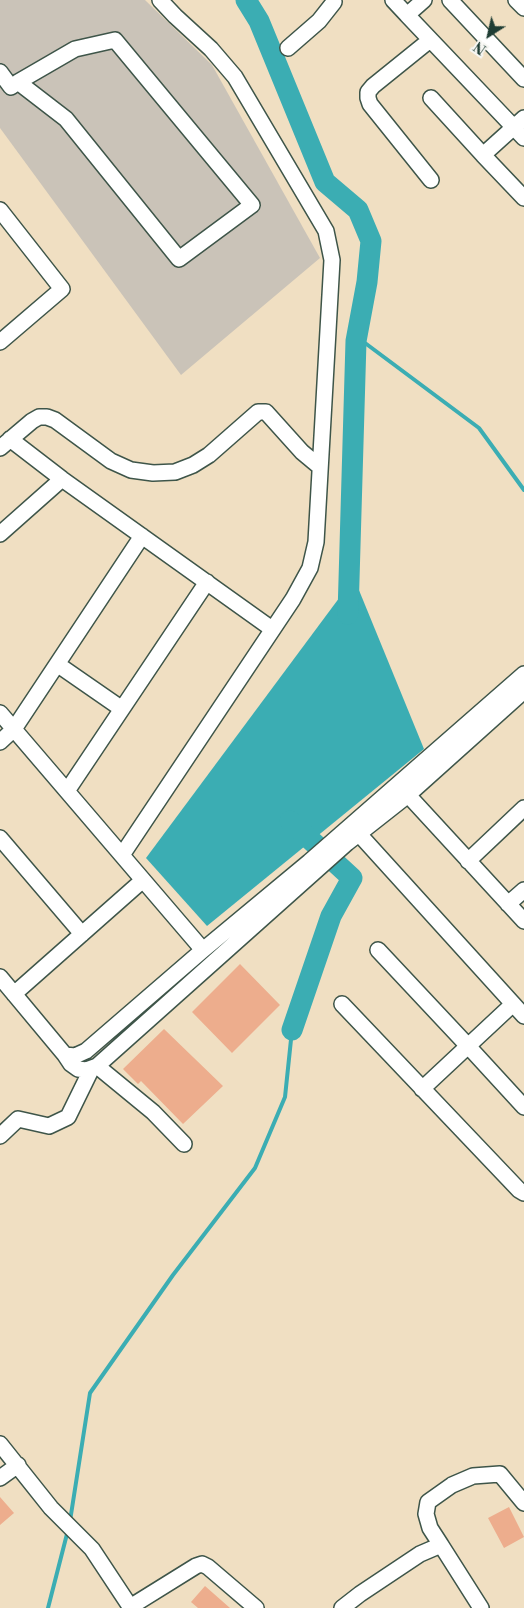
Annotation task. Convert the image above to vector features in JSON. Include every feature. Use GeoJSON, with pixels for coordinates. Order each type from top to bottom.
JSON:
{"type":"FeatureCollection","features":[{"type":"Feature","properties":{"kind":"street"},"geometry":{"type":"LineString","coordinates":[[122,855],[272,629],[310,568],[316,542],[332,260],[326,230],[235,77],[211,48],[174,16],[160,0]]}},
{"type":"Feature","properties":{"kind":"street"},"geometry":{"type":"LineString","coordinates":[[394,0],[430,40],[521,128],[483,155]]}},
{"type":"Feature","properties":{"kind":"street"},"geometry":{"type":"LineString","coordinates":[[407,15],[424,0]]}},
{"type":"Feature","properties":{"kind":"street"},"geometry":{"type":"LineString","coordinates":[[450,0],[524,79]]}},
{"type":"Feature","properties":{"kind":"street"},"geometry":{"type":"LineString","coordinates":[[516,0],[524,8]]}},
{"type":"Feature","properties":{"kind":"street"},"geometry":{"type":"LineString","coordinates":[[288,48],[319,21],[336,1]]}},
{"type":"Feature","properties":{"kind":"street"},"geometry":{"type":"LineString","coordinates":[[0,72],[11,86],[75,49],[115,40],[252,205],[179,259],[66,119],[18,82]]}},
{"type":"Feature","properties":{"kind":"street"},"geometry":{"type":"LineString","coordinates":[[430,40],[373,86],[368,92],[368,98],[370,104],[431,180]]}},
{"type":"Feature","properties":{"kind":"street"},"geometry":{"type":"LineString","coordinates":[[431,98],[524,198]]}},
{"type":"Feature","properties":{"kind":"street"},"geometry":{"type":"LineString","coordinates":[[0,210],[5,227],[62,289],[0,342]]}},
{"type":"Feature","properties":{"kind":"street"},"geometry":{"type":"LineString","coordinates":[[272,629],[62,479],[5,444],[32,421],[39,417],[47,417],[111,461],[131,470],[153,473],[175,472],[193,465],[208,456],[258,412],[266,412],[302,452],[320,467]]}},
{"type":"Feature","properties":{"kind":"street"},"geometry":{"type":"LineString","coordinates":[[0,534],[62,479]]}},
{"type":"Feature","properties":{"kind":"street"},"geometry":{"type":"LineString","coordinates":[[0,742],[14,729],[142,536]]}},
{"type":"Feature","properties":{"kind":"street"},"geometry":{"type":"LineString","coordinates":[[67,791],[206,582]]}},
{"type":"Feature","properties":{"kind":"street"},"geometry":{"type":"LineString","coordinates":[[57,664],[122,709]]}},
{"type":"Feature","properties":{"kind":"street"},"geometry":{"type":"LineString","coordinates":[[65,1055],[75,1056],[86,1051],[202,950],[309,862],[524,674]]}},
{"type":"Feature","properties":{"kind":"street"},"geometry":{"type":"LineString","coordinates":[[0,978],[71,1064],[78,1069],[86,1070],[94,1067],[358,834],[408,795],[524,691]]}},
{"type":"Feature","properties":{"kind":"street"},"geometry":{"type":"LineString","coordinates":[[0,713],[202,950]]}},
{"type":"Feature","properties":{"kind":"street"},"geometry":{"type":"LineString","coordinates":[[408,795],[524,921]]}},
{"type":"Feature","properties":{"kind":"street"},"geometry":{"type":"LineString","coordinates":[[468,861],[524,808]]}},
{"type":"Feature","properties":{"kind":"street"},"geometry":{"type":"LineString","coordinates":[[358,834],[524,1016]]}},
{"type":"Feature","properties":{"kind":"street"},"geometry":{"type":"LineString","coordinates":[[0,838],[82,934]]}},
{"type":"Feature","properties":{"kind":"street"},"geometry":{"type":"LineString","coordinates":[[14,994],[143,880]]}},
{"type":"Feature","properties":{"kind":"street"},"geometry":{"type":"LineString","coordinates":[[508,904],[524,890]]}},
{"type":"Feature","properties":{"kind":"street"},"geometry":{"type":"LineString","coordinates":[[378,950],[524,1107]]}},
{"type":"Feature","properties":{"kind":"street"},"geometry":{"type":"LineString","coordinates":[[342,1004],[519,1190],[524,1193]]}},
{"type":"Feature","properties":{"kind":"street"},"geometry":{"type":"LineString","coordinates":[[422,1089],[513,1004]]}},
{"type":"Feature","properties":{"kind":"street"},"geometry":{"type":"LineString","coordinates":[[0,1136],[18,1119],[49,1126],[68,1117],[94,1067]]}},
{"type":"Feature","properties":{"kind":"street"},"geometry":{"type":"LineString","coordinates":[[94,1067],[153,1112],[184,1144]]}},
{"type":"Feature","properties":{"kind":"street"},"geometry":{"type":"LineString","coordinates":[[0,1444],[55,1513],[92,1550],[131,1608],[202,1564],[256,1608]]}},
{"type":"Feature","properties":{"kind":"street"},"geometry":{"type":"LineString","coordinates":[[0,1478],[18,1465]]}},
{"type":"Feature","properties":{"kind":"street"},"geometry":{"type":"LineString","coordinates":[[478,1607],[430,1528],[426,1514],[428,1502],[452,1485],[472,1476],[500,1474],[524,1503]]}},
{"type":"Feature","properties":{"kind":"street"},"geometry":{"type":"LineString","coordinates":[[342,1608],[420,1554],[441,1545]]}},
{"type":"Feature","properties":{"kind":"shaded area"},"geometry":{"type":"Polygon","coordinates":[[[0,0],[145,0],[212,65],[320,258],[181,375],[0,128],[0,0]]]}},
{"type":"Feature","properties":{"kind":"water"},"geometry":{"type":"Polygon","coordinates":[[[354,578],[424,749],[207,926],[146,858],[354,578]]]}},
{"type":"Feature","properties":{"kind":"building"},"geometry":{"type":"Polygon","coordinates":[[[240,964],[280,1005],[232,1053],[192,1012],[240,964]]]}},
{"type":"Feature","properties":{"kind":"building"},"geometry":{"type":"Polygon","coordinates":[[[164,1029],[223,1086],[183,1124],[141,1081],[138,1084],[123,1069],[164,1029]]]}},
{"type":"Feature","properties":{"kind":"building"},"geometry":{"type":"Polygon","coordinates":[[[0,1497],[14,1513],[0,1525],[0,1497]]]}},
{"type":"Feature","properties":{"kind":"building"},"geometry":{"type":"Polygon","coordinates":[[[509,1507],[524,1537],[504,1548],[488,1518],[509,1507]]]}},
{"type":"Feature","properties":{"kind":"building"},"geometry":{"type":"Polygon","coordinates":[[[205,1586],[230,1608],[198,1608],[191,1602],[205,1586]]]}},
{"type":"Feature","properties":{"kind":"waterway"},"geometry":{"type":"LineString","coordinates":[[246,0],[259,21],[325,182],[358,210],[371,241],[367,282],[356,341],[348,614]]}},
{"type":"Feature","properties":{"kind":"waterway"},"geometry":{"type":"LineString","coordinates":[[357,337],[479,428],[524,490]]}},
{"type":"Feature","properties":{"kind":"waterway"},"geometry":{"type":"LineString","coordinates":[[290,821],[352,878],[331,916],[292,1030]]}},
{"type":"Feature","properties":{"kind":"waterway"},"geometry":{"type":"LineString","coordinates":[[70,1521],[90,1393],[173,1275],[255,1168],[285,1097],[292,1030]]}},
{"type":"Feature","properties":{"kind":"waterway"},"geometry":{"type":"LineString","coordinates":[[48,1608],[68,1530]]}}]}
